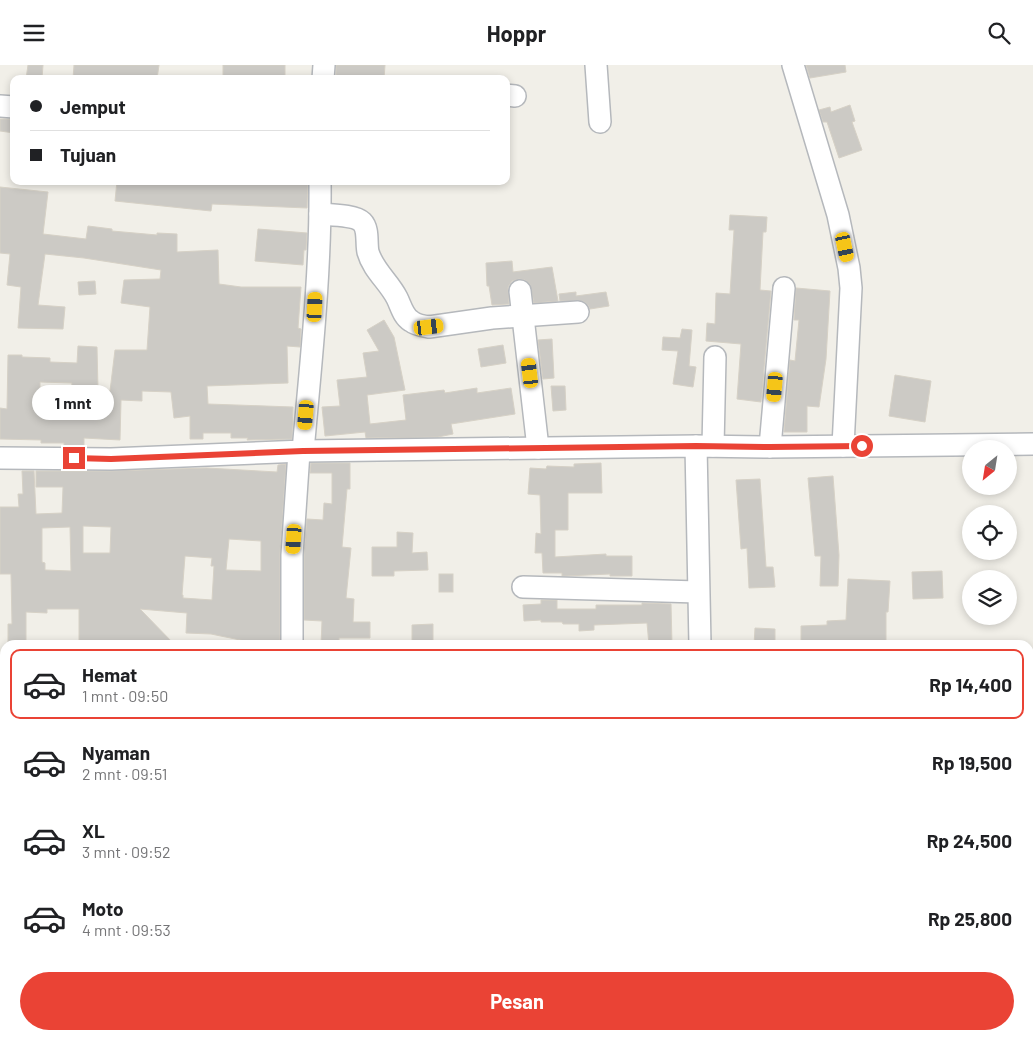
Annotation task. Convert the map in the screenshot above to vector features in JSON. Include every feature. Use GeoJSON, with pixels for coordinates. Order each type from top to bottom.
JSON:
{"type":"FeatureCollection","features":[{"type":"Feature","properties":{"kind":"street"},"geometry":{"type":"LineString","coordinates":[[596,65],[600,122]]}},
{"type":"Feature","properties":{"kind":"street"},"geometry":{"type":"LineString","coordinates":[[792,65],[838,215],[849,268],[851,288],[842,446]]}},
{"type":"Feature","properties":{"kind":"street"},"geometry":{"type":"LineString","coordinates":[[292,640],[292,555],[315,307],[320,185]]}},
{"type":"Feature","properties":{"kind":"street"},"geometry":{"type":"LineString","coordinates":[[320,214],[361,221],[366,233],[366,243],[372,263],[391,287],[402,311],[410,321],[419,325],[429,327],[492,318],[578,312]]}},
{"type":"Feature","properties":{"kind":"street"},"geometry":{"type":"LineString","coordinates":[[770,447],[784,288]]}},
{"type":"Feature","properties":{"kind":"street"},"geometry":{"type":"LineString","coordinates":[[520,291],[538,448]]}},
{"type":"Feature","properties":{"kind":"street"},"geometry":{"type":"LineString","coordinates":[[700,640],[698,592],[704,446],[716,357]]}},
{"type":"Feature","properties":{"kind":"street"},"geometry":{"type":"LineString","coordinates":[[0,458],[111,459],[301,451],[1033,444]]}},
{"type":"Feature","properties":{"kind":"street"},"geometry":{"type":"LineString","coordinates":[[523,587],[698,592]]}},
{"type":"Feature","properties":{"kind":"building"},"geometry":{"type":"Polygon","coordinates":[[[28,65],[43,65],[42,75],[27,75],[28,65]]]}},
{"type":"Feature","properties":{"kind":"building"},"geometry":{"type":"Polygon","coordinates":[[[74,65],[159,65],[158,75],[73,75],[74,65]]]}},
{"type":"Feature","properties":{"kind":"building"},"geometry":{"type":"Polygon","coordinates":[[[223,65],[285,65],[285,75],[223,75],[223,65]]]}},
{"type":"Feature","properties":{"kind":"building"},"geometry":{"type":"Polygon","coordinates":[[[336,65],[385,65],[384,75],[336,75],[336,65]]]}},
{"type":"Feature","properties":{"kind":"building"},"geometry":{"type":"Polygon","coordinates":[[[806,65],[845,65],[846,72],[810,78],[806,65]]]}},
{"type":"Feature","properties":{"kind":"building"},"geometry":{"type":"Polygon","coordinates":[[[850,105],[855,121],[852,122],[862,150],[839,158],[827,122],[823,122],[819,110],[830,107],[831,112],[850,105]]]}},
{"type":"Feature","properties":{"kind":"building"},"geometry":{"type":"Polygon","coordinates":[[[0,119],[10,119],[10,132],[0,131],[0,119]]]}},
{"type":"Feature","properties":{"kind":"building"},"geometry":{"type":"Polygon","coordinates":[[[117,185],[308,185],[307,208],[212,204],[211,211],[115,201],[117,185]]]}},
{"type":"Feature","properties":{"kind":"building"},"geometry":{"type":"Polygon","coordinates":[[[0,187],[48,192],[43,234],[86,239],[88,226],[112,229],[112,231],[157,235],[157,233],[177,234],[177,252],[218,250],[219,284],[241,287],[301,287],[298,328],[301,329],[300,347],[287,346],[288,383],[207,386],[208,404],[293,407],[292,439],[247,440],[248,438],[231,438],[231,433],[203,433],[203,439],[190,439],[190,416],[174,418],[171,392],[142,391],[142,401],[121,400],[120,440],[84,438],[84,446],[64,446],[64,443],[41,443],[41,440],[0,439],[0,408],[7,409],[8,355],[50,358],[50,362],[77,363],[78,346],[97,347],[98,390],[110,391],[115,350],[147,350],[150,307],[121,303],[124,280],[160,279],[161,270],[45,254],[38,305],[65,307],[63,329],[18,328],[21,287],[7,285],[10,254],[0,253],[0,187]],[[40,382],[40,410],[70,411],[72,383],[40,382]]]}},
{"type":"Feature","properties":{"kind":"building"},"geometry":{"type":"Polygon","coordinates":[[[730,215],[767,217],[766,232],[763,232],[760,290],[771,291],[761,402],[737,399],[741,344],[706,341],[707,323],[715,324],[716,293],[730,294],[734,230],[729,230],[730,215]]]}},
{"type":"Feature","properties":{"kind":"building"},"geometry":{"type":"Polygon","coordinates":[[[258,229],[307,233],[303,265],[255,261],[258,229]]]}},
{"type":"Feature","properties":{"kind":"building"},"geometry":{"type":"Polygon","coordinates":[[[512,261],[513,272],[552,267],[558,301],[534,303],[530,284],[525,280],[519,279],[512,281],[508,287],[509,304],[492,305],[489,286],[487,286],[486,263],[512,261]]]}},
{"type":"Feature","properties":{"kind":"building"},"geometry":{"type":"Polygon","coordinates":[[[95,281],[96,294],[79,295],[78,282],[95,281]]]}},
{"type":"Feature","properties":{"kind":"building"},"geometry":{"type":"Polygon","coordinates":[[[796,288],[830,291],[826,359],[819,407],[807,406],[807,432],[784,432],[790,360],[795,361],[799,320],[794,320],[796,288]]]}},
{"type":"Feature","properties":{"kind":"building"},"geometry":{"type":"Polygon","coordinates":[[[576,292],[576,296],[606,292],[609,306],[590,309],[583,301],[560,301],[559,294],[576,292]]]}},
{"type":"Feature","properties":{"kind":"building"},"geometry":{"type":"Polygon","coordinates":[[[384,320],[394,337],[405,390],[367,395],[370,424],[406,420],[403,395],[444,390],[445,393],[477,388],[477,393],[511,388],[515,414],[451,424],[453,434],[438,437],[366,438],[365,432],[325,436],[322,407],[340,406],[337,380],[367,377],[363,353],[379,351],[367,330],[384,320]]]}},
{"type":"Feature","properties":{"kind":"building"},"geometry":{"type":"Polygon","coordinates":[[[682,329],[692,330],[689,366],[696,367],[693,387],[673,384],[678,351],[662,350],[663,337],[680,338],[682,329]]]}},
{"type":"Feature","properties":{"kind":"building"},"geometry":{"type":"Polygon","coordinates":[[[552,339],[554,378],[543,379],[538,340],[552,339]]]}},
{"type":"Feature","properties":{"kind":"building"},"geometry":{"type":"Polygon","coordinates":[[[503,345],[506,363],[481,367],[478,349],[503,345]]]}},
{"type":"Feature","properties":{"kind":"building"},"geometry":{"type":"Polygon","coordinates":[[[895,375],[931,381],[925,422],[889,416],[895,375]]]}},
{"type":"Feature","properties":{"kind":"building"},"geometry":{"type":"Polygon","coordinates":[[[551,386],[565,386],[566,410],[553,411],[551,386]]]}},
{"type":"Feature","properties":{"kind":"building"},"geometry":{"type":"Polygon","coordinates":[[[311,463],[350,463],[350,489],[347,489],[342,547],[351,548],[346,598],[354,599],[353,622],[370,622],[370,638],[321,640],[322,621],[304,620],[304,555],[307,519],[323,520],[324,503],[332,504],[332,473],[310,473],[311,463]]]}},
{"type":"Feature","properties":{"kind":"building"},"geometry":{"type":"Polygon","coordinates":[[[601,463],[602,493],[568,493],[568,530],[555,530],[555,557],[606,554],[606,556],[632,556],[632,576],[610,576],[610,574],[562,576],[562,573],[543,573],[542,553],[535,553],[536,533],[541,534],[540,495],[528,494],[530,468],[546,469],[547,466],[574,467],[574,464],[601,463]]]}},
{"type":"Feature","properties":{"kind":"building"},"geometry":{"type":"Polygon","coordinates":[[[286,464],[280,554],[280,640],[240,640],[211,634],[186,633],[187,613],[140,609],[170,640],[79,640],[79,609],[47,609],[47,613],[26,612],[26,640],[8,640],[8,624],[12,624],[11,574],[0,574],[0,507],[19,507],[18,494],[23,494],[22,471],[34,471],[36,514],[62,513],[63,487],[36,487],[36,471],[207,468],[277,472],[278,465],[286,464]],[[83,526],[83,553],[110,553],[111,527],[83,526]],[[70,527],[42,528],[42,562],[45,563],[45,570],[71,571],[70,527]],[[229,539],[226,570],[261,571],[261,541],[229,539]],[[185,556],[183,598],[212,600],[214,566],[211,566],[212,558],[185,556]]]}},
{"type":"Feature","properties":{"kind":"building"},"geometry":{"type":"Polygon","coordinates":[[[833,476],[839,555],[838,586],[820,586],[821,556],[815,556],[808,478],[833,476]]]}},
{"type":"Feature","properties":{"kind":"building"},"geometry":{"type":"Polygon","coordinates":[[[760,479],[766,567],[773,567],[775,587],[749,588],[747,548],[741,549],[736,480],[760,479]]]}},
{"type":"Feature","properties":{"kind":"building"},"geometry":{"type":"Polygon","coordinates":[[[397,532],[413,533],[412,553],[427,552],[428,570],[394,571],[394,576],[372,576],[372,547],[397,547],[397,532]]]}},
{"type":"Feature","properties":{"kind":"building"},"geometry":{"type":"Polygon","coordinates":[[[942,571],[943,598],[913,599],[912,572],[942,571]]]}},
{"type":"Feature","properties":{"kind":"building"},"geometry":{"type":"Polygon","coordinates":[[[439,574],[453,574],[453,592],[439,592],[439,574]]]}},
{"type":"Feature","properties":{"kind":"building"},"geometry":{"type":"Polygon","coordinates":[[[848,579],[890,581],[888,612],[886,612],[886,640],[801,640],[801,626],[827,625],[827,621],[846,620],[848,579]]]}},
{"type":"Feature","properties":{"kind":"building"},"geometry":{"type":"Polygon","coordinates":[[[541,600],[557,600],[557,609],[596,609],[596,605],[671,604],[672,640],[649,640],[647,623],[594,625],[594,630],[579,631],[579,624],[541,622],[541,620],[524,621],[523,605],[541,604],[541,600]]]}},
{"type":"Feature","properties":{"kind":"building"},"geometry":{"type":"Polygon","coordinates":[[[433,624],[433,640],[412,640],[412,625],[433,624]]]}},
{"type":"Feature","properties":{"kind":"building"},"geometry":{"type":"Polygon","coordinates":[[[755,628],[775,629],[775,640],[754,640],[755,628]]]}},
{"type":"Feature","properties":{"kind":"route"},"geometry":{"type":"LineString","coordinates":[[74,458],[111,459],[303,451],[862,446]]}}]}
